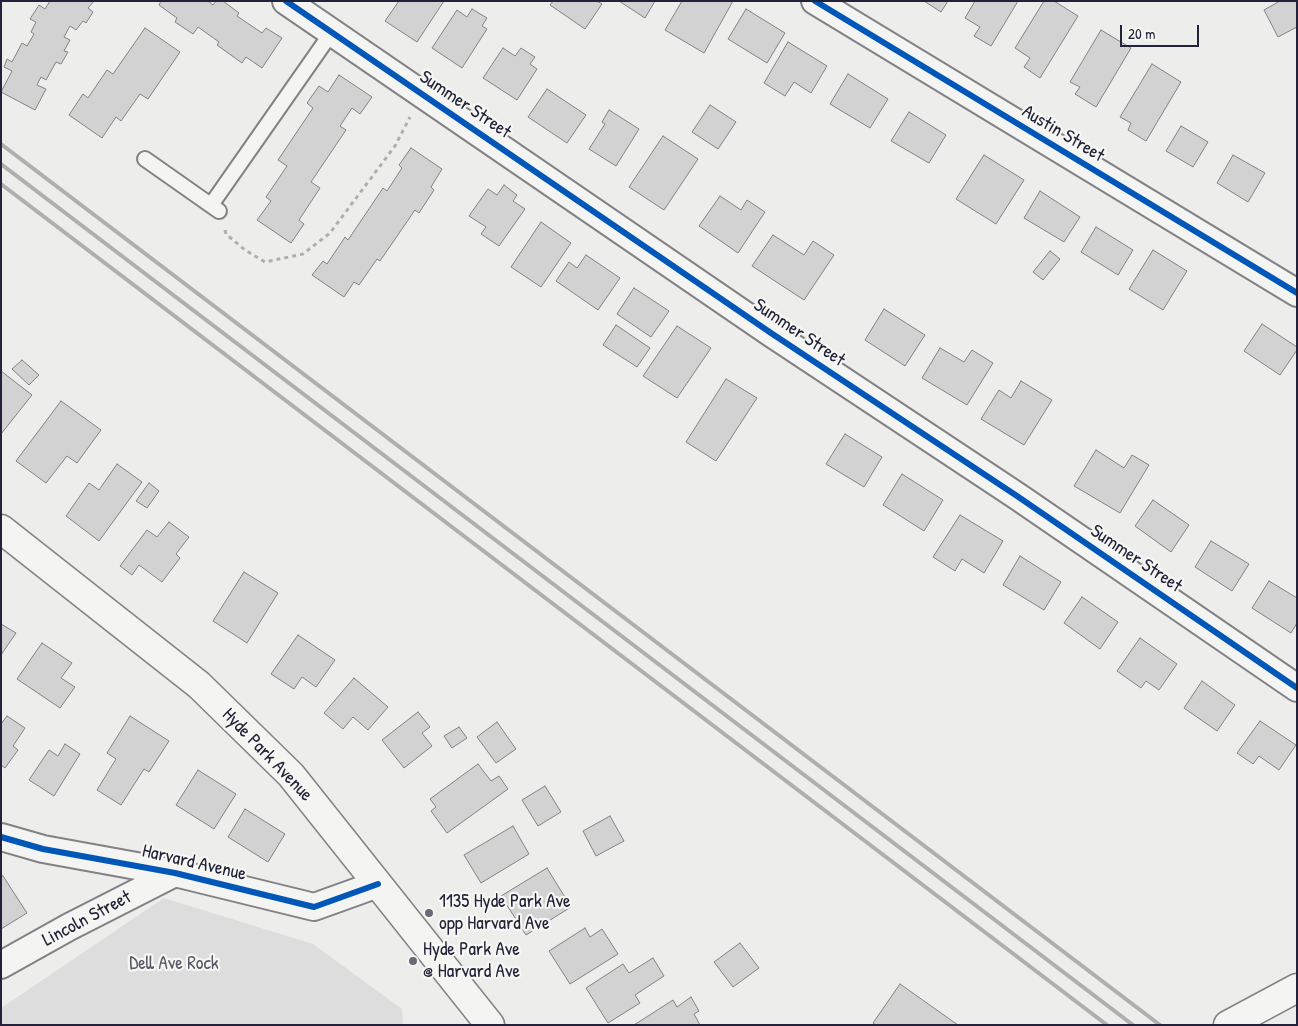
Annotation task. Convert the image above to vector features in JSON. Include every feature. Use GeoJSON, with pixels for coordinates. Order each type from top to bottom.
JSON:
{"type":"FeatureCollection","features":[{"type":"Feature","properties":{"kind":"main road","name":"Hyde Park Avenue"},"geometry":{"type":"LineString","coordinates":[[1,528],[199,685],[292,775],[490,1025]]}},
{"type":"Feature","properties":{"kind":"main road"},"geometry":{"type":"LineString","coordinates":[[1228,1025],[1297,988]]}},
{"type":"Feature","properties":{"kind":"street","name":"Summer Street"},"geometry":{"type":"LineString","coordinates":[[286,1],[771,333],[1145,582],[1297,688]]}},
{"type":"Feature","properties":{"kind":"street","name":"Austin Street"},"geometry":{"type":"LineString","coordinates":[[815,1],[1297,293]]}},
{"type":"Feature","properties":{"kind":"street","name":"Harvard Avenue"},"geometry":{"type":"LineString","coordinates":[[1,837],[43,849],[174,873],[314,907],[378,884]]}},
{"type":"Feature","properties":{"kind":"street","name":"Lincoln Street"},"geometry":{"type":"LineString","coordinates":[[1,966],[69,927],[174,873]]}},
{"type":"Feature","properties":{"kind":"lane"},"geometry":{"type":"LineString","coordinates":[[145,159],[215,208],[332,32]]}},
{"type":"Feature","properties":{"kind":"path"},"geometry":{"type":"LineString","coordinates":[[215,208],[226,234],[245,250],[265,262],[303,254],[330,233],[395,146],[414,110]]}},
{"type":"Feature","properties":{"kind":"shaded area","name":"Dell Ave Rock"},"geometry":{"type":"Polygon","coordinates":[[[164,898],[313,944],[402,1009],[403,1025],[1,1025],[1,1008],[164,898]]]}},
{"type":"Feature","properties":{"kind":"building"},"geometry":{"type":"Polygon","coordinates":[[[50,1],[94,1],[88,8],[93,12],[86,23],[83,21],[76,30],[70,26],[64,37],[70,40],[64,51],[68,52],[61,64],[56,62],[46,80],[41,77],[37,85],[46,89],[35,110],[1,92],[12,71],[4,67],[7,59],[12,62],[22,43],[27,46],[34,34],[31,32],[36,22],[30,19],[39,5],[45,9],[50,1]]]}},
{"type":"Feature","properties":{"kind":"building"},"geometry":{"type":"Polygon","coordinates":[[[161,1],[208,1],[213,5],[216,1],[223,1],[239,13],[237,16],[262,33],[266,28],[282,38],[262,68],[246,57],[242,63],[217,45],[219,42],[198,27],[193,34],[175,22],[177,18],[159,5],[161,1]]]}},
{"type":"Feature","properties":{"kind":"building"},"geometry":{"type":"Polygon","coordinates":[[[399,1],[444,1],[417,42],[385,21],[399,1]]]}},
{"type":"Feature","properties":{"kind":"building"},"geometry":{"type":"Polygon","coordinates":[[[553,1],[597,1],[602,4],[585,29],[550,5],[553,1]]]}},
{"type":"Feature","properties":{"kind":"building"},"geometry":{"type":"Polygon","coordinates":[[[619,1],[655,1],[645,18],[619,1]]]}},
{"type":"Feature","properties":{"kind":"building"},"geometry":{"type":"Polygon","coordinates":[[[682,1],[733,1],[704,53],[665,30],[682,1]]]}},
{"type":"Feature","properties":{"kind":"building"},"geometry":{"type":"Polygon","coordinates":[[[924,1],[948,1],[941,12],[924,1]]]}},
{"type":"Feature","properties":{"kind":"building"},"geometry":{"type":"Polygon","coordinates":[[[975,1],[1018,1],[991,46],[974,36],[980,27],[965,18],[975,1]]]}},
{"type":"Feature","properties":{"kind":"building"},"geometry":{"type":"Polygon","coordinates":[[[1044,1],[1054,1],[1078,16],[1040,78],[1024,67],[1030,58],[1015,48],[1044,1]]]}},
{"type":"Feature","properties":{"kind":"building"},"geometry":{"type":"Polygon","coordinates":[[[1280,1],[1297,1],[1297,27],[1278,37],[1264,10],[1280,1]]]}},
{"type":"Feature","properties":{"kind":"building"},"geometry":{"type":"Polygon","coordinates":[[[472,9],[487,18],[482,26],[487,29],[462,68],[432,48],[457,10],[467,17],[472,9]]]}},
{"type":"Feature","properties":{"kind":"building"},"geometry":{"type":"Polygon","coordinates":[[[746,9],[785,33],[767,63],[728,39],[746,9]]]}},
{"type":"Feature","properties":{"kind":"building"},"geometry":{"type":"Polygon","coordinates":[[[145,28],[180,52],[148,99],[140,94],[121,121],[116,117],[102,138],[69,115],[83,94],[88,98],[107,70],[113,74],[145,28]]]}},
{"type":"Feature","properties":{"kind":"building"},"geometry":{"type":"Polygon","coordinates":[[[1101,30],[1131,48],[1096,107],[1075,94],[1080,87],[1070,82],[1101,30]]]}},
{"type":"Feature","properties":{"kind":"building"},"geometry":{"type":"Polygon","coordinates":[[[788,42],[827,66],[811,93],[794,82],[785,96],[764,83],[788,42]]]}},
{"type":"Feature","properties":{"kind":"building"},"geometry":{"type":"Polygon","coordinates":[[[503,48],[515,56],[521,48],[535,57],[530,64],[537,69],[517,100],[483,78],[503,48]]]}},
{"type":"Feature","properties":{"kind":"building"},"geometry":{"type":"Polygon","coordinates":[[[1152,64],[1181,82],[1146,141],[1128,130],[1131,123],[1120,117],[1152,64]]]}},
{"type":"Feature","properties":{"kind":"building"},"geometry":{"type":"Polygon","coordinates":[[[848,74],[888,99],[870,128],[830,104],[848,74]]]}},
{"type":"Feature","properties":{"kind":"building"},"geometry":{"type":"Polygon","coordinates":[[[339,75],[372,97],[360,114],[352,108],[340,126],[346,130],[311,182],[320,188],[299,220],[304,224],[291,243],[257,220],[271,201],[266,197],[287,166],[278,160],[313,108],[307,103],[319,86],[328,92],[339,75]]]}},
{"type":"Feature","properties":{"kind":"building"},"geometry":{"type":"Polygon","coordinates":[[[547,89],[586,115],[567,143],[528,117],[547,89]]]}},
{"type":"Feature","properties":{"kind":"building"},"geometry":{"type":"Polygon","coordinates":[[[710,105],[736,122],[718,149],[692,132],[710,105]]]}},
{"type":"Feature","properties":{"kind":"building"},"geometry":{"type":"Polygon","coordinates":[[[609,110],[639,129],[616,166],[589,149],[605,124],[602,122],[609,110]]]}},
{"type":"Feature","properties":{"kind":"building"},"geometry":{"type":"Polygon","coordinates":[[[909,112],[946,135],[929,163],[891,141],[909,112]]]}},
{"type":"Feature","properties":{"kind":"building"},"geometry":{"type":"Polygon","coordinates":[[[1181,126],[1208,142],[1193,167],[1166,151],[1181,126]]]}},
{"type":"Feature","properties":{"kind":"building"},"geometry":{"type":"Polygon","coordinates":[[[663,136],[698,159],[664,210],[629,187],[663,136]]]}},
{"type":"Feature","properties":{"kind":"building"},"geometry":{"type":"Polygon","coordinates":[[[411,148],[442,169],[431,187],[434,190],[419,213],[415,210],[380,261],[377,259],[359,285],[354,282],[344,297],[312,275],[323,261],[327,264],[345,237],[348,240],[383,188],[387,191],[402,168],[399,165],[411,148]]]}},
{"type":"Feature","properties":{"kind":"building"},"geometry":{"type":"Polygon","coordinates":[[[984,155],[1024,180],[996,224],[956,199],[984,155]]]}},
{"type":"Feature","properties":{"kind":"building"},"geometry":{"type":"Polygon","coordinates":[[[1233,155],[1265,173],[1248,202],[1217,183],[1233,155]]]}},
{"type":"Feature","properties":{"kind":"building"},"geometry":{"type":"Polygon","coordinates":[[[504,185],[517,195],[513,201],[525,209],[499,246],[481,234],[486,227],[469,216],[488,189],[497,195],[504,185]]]}},
{"type":"Feature","properties":{"kind":"building"},"geometry":{"type":"Polygon","coordinates":[[[1040,191],[1080,217],[1064,242],[1024,218],[1040,191]]]}},
{"type":"Feature","properties":{"kind":"building"},"geometry":{"type":"Polygon","coordinates":[[[720,196],[741,210],[747,200],[765,212],[738,253],[699,226],[720,196]]]}},
{"type":"Feature","properties":{"kind":"building"},"geometry":{"type":"Polygon","coordinates":[[[541,222],[571,243],[541,287],[511,267],[541,222]]]}},
{"type":"Feature","properties":{"kind":"building"},"geometry":{"type":"Polygon","coordinates":[[[1096,227],[1133,250],[1118,275],[1081,252],[1096,227]]]}},
{"type":"Feature","properties":{"kind":"building"},"geometry":{"type":"Polygon","coordinates":[[[773,235],[804,255],[813,241],[834,255],[804,300],[752,266],[773,235]]]}},
{"type":"Feature","properties":{"kind":"building"},"geometry":{"type":"Polygon","coordinates":[[[1153,250],[1187,271],[1163,310],[1129,289],[1153,250]]]}},
{"type":"Feature","properties":{"kind":"building"},"geometry":{"type":"Polygon","coordinates":[[[1050,251],[1060,259],[1043,280],[1033,272],[1050,251]]]}},
{"type":"Feature","properties":{"kind":"building"},"geometry":{"type":"Polygon","coordinates":[[[586,255],[620,278],[598,310],[556,281],[569,262],[577,268],[586,255]]]}},
{"type":"Feature","properties":{"kind":"building"},"geometry":{"type":"Polygon","coordinates":[[[634,288],[669,311],[651,337],[617,314],[634,288]]]}},
{"type":"Feature","properties":{"kind":"building"},"geometry":{"type":"Polygon","coordinates":[[[884,309],[925,335],[905,366],[865,340],[884,309]]]}},
{"type":"Feature","properties":{"kind":"building"},"geometry":{"type":"Polygon","coordinates":[[[1262,324],[1297,347],[1297,350],[1280,375],[1244,351],[1262,324]]]}},
{"type":"Feature","properties":{"kind":"building"},"geometry":{"type":"Polygon","coordinates":[[[616,325],[650,348],[637,367],[603,345],[616,325]]]}},
{"type":"Feature","properties":{"kind":"building"},"geometry":{"type":"Polygon","coordinates":[[[677,326],[711,348],[677,398],[643,376],[677,326]]]}},
{"type":"Feature","properties":{"kind":"building"},"geometry":{"type":"Polygon","coordinates":[[[940,348],[964,362],[972,350],[993,363],[967,405],[922,378],[940,348]]]}},
{"type":"Feature","properties":{"kind":"building"},"geometry":{"type":"Polygon","coordinates":[[[22,360],[39,375],[29,385],[12,369],[22,360]]]}},
{"type":"Feature","properties":{"kind":"building"},"geometry":{"type":"Polygon","coordinates":[[[1,371],[32,395],[1,434],[1,371]]]}},
{"type":"Feature","properties":{"kind":"building"},"geometry":{"type":"Polygon","coordinates":[[[726,379],[757,398],[716,461],[686,442],[726,379]]]}},
{"type":"Feature","properties":{"kind":"building"},"geometry":{"type":"Polygon","coordinates":[[[1021,381],[1052,400],[1024,445],[981,419],[999,390],[1011,398],[1021,381]]]}},
{"type":"Feature","properties":{"kind":"building"},"geometry":{"type":"Polygon","coordinates":[[[61,401],[101,430],[77,463],[67,456],[46,483],[16,461],[61,401]]]}},
{"type":"Feature","properties":{"kind":"building"},"geometry":{"type":"Polygon","coordinates":[[[845,434],[882,457],[864,487],[826,464],[845,434]]]}},
{"type":"Feature","properties":{"kind":"building"},"geometry":{"type":"Polygon","coordinates":[[[1096,450],[1124,468],[1132,455],[1149,465],[1120,513],[1074,486],[1096,450]]]}},
{"type":"Feature","properties":{"kind":"building"},"geometry":{"type":"Polygon","coordinates":[[[117,464],[142,482],[99,541],[66,516],[89,483],[99,490],[117,464]]]}},
{"type":"Feature","properties":{"kind":"building"},"geometry":{"type":"Polygon","coordinates":[[[902,474],[943,500],[924,531],[883,505],[902,474]]]}},
{"type":"Feature","properties":{"kind":"building"},"geometry":{"type":"Polygon","coordinates":[[[149,483],[159,491],[147,508],[136,501],[149,483]]]}},
{"type":"Feature","properties":{"kind":"building"},"geometry":{"type":"Polygon","coordinates":[[[1153,500],[1189,525],[1171,552],[1135,526],[1153,500]]]}},
{"type":"Feature","properties":{"kind":"building"},"geometry":{"type":"Polygon","coordinates":[[[960,515],[1003,541],[984,573],[962,559],[955,571],[933,557],[960,515]]]}},
{"type":"Feature","properties":{"kind":"building"},"geometry":{"type":"Polygon","coordinates":[[[169,522],[189,537],[176,554],[180,558],[162,582],[139,565],[132,575],[120,566],[147,530],[157,537],[169,522]]]}},
{"type":"Feature","properties":{"kind":"building"},"geometry":{"type":"Polygon","coordinates":[[[1211,541],[1249,564],[1232,591],[1195,567],[1211,541]]]}},
{"type":"Feature","properties":{"kind":"building"},"geometry":{"type":"Polygon","coordinates":[[[1020,556],[1061,582],[1044,610],[1003,585],[1020,556]]]}},
{"type":"Feature","properties":{"kind":"building"},"geometry":{"type":"Polygon","coordinates":[[[244,572],[278,593],[247,643],[213,621],[244,572]]]}},
{"type":"Feature","properties":{"kind":"building"},"geometry":{"type":"Polygon","coordinates":[[[1269,581],[1297,598],[1297,623],[1291,633],[1252,608],[1269,581]]]}},
{"type":"Feature","properties":{"kind":"building"},"geometry":{"type":"Polygon","coordinates":[[[1082,597],[1118,622],[1100,649],[1064,623],[1082,597]]]}},
{"type":"Feature","properties":{"kind":"building"},"geometry":{"type":"Polygon","coordinates":[[[1,624],[16,633],[1,655],[1,624]]]}},
{"type":"Feature","properties":{"kind":"building"},"geometry":{"type":"Polygon","coordinates":[[[298,635],[335,660],[316,687],[302,677],[294,689],[271,674],[298,635]]]}},
{"type":"Feature","properties":{"kind":"building"},"geometry":{"type":"Polygon","coordinates":[[[1140,638],[1177,664],[1159,690],[1146,681],[1141,688],[1117,671],[1140,638]]]}},
{"type":"Feature","properties":{"kind":"building"},"geometry":{"type":"Polygon","coordinates":[[[42,643],[72,663],[61,678],[75,687],[60,708],[17,679],[42,643]]]}},
{"type":"Feature","properties":{"kind":"building"},"geometry":{"type":"Polygon","coordinates":[[[354,678],[388,707],[368,730],[353,717],[343,729],[324,713],[354,678]]]}},
{"type":"Feature","properties":{"kind":"building"},"geometry":{"type":"Polygon","coordinates":[[[1202,681],[1235,705],[1217,731],[1184,708],[1202,681]]]}},
{"type":"Feature","properties":{"kind":"building"},"geometry":{"type":"Polygon","coordinates":[[[418,712],[430,727],[422,733],[432,746],[404,768],[382,740],[418,712]]]}},
{"type":"Feature","properties":{"kind":"building"},"geometry":{"type":"Polygon","coordinates":[[[7,716],[25,728],[13,746],[18,750],[5,768],[1,765],[1,724],[7,716]]]}},
{"type":"Feature","properties":{"kind":"building"},"geometry":{"type":"Polygon","coordinates":[[[130,716],[169,741],[149,772],[144,769],[121,805],[97,790],[116,759],[107,753],[130,716]]]}},
{"type":"Feature","properties":{"kind":"building"},"geometry":{"type":"Polygon","coordinates":[[[1260,721],[1296,745],[1279,770],[1259,756],[1253,764],[1237,753],[1260,721]]]}},
{"type":"Feature","properties":{"kind":"building"},"geometry":{"type":"Polygon","coordinates":[[[497,722],[516,749],[496,763],[477,737],[497,722]]]}},
{"type":"Feature","properties":{"kind":"building"},"geometry":{"type":"Polygon","coordinates":[[[459,727],[467,738],[452,748],[444,736],[459,727]]]}},
{"type":"Feature","properties":{"kind":"building"},"geometry":{"type":"Polygon","coordinates":[[[65,744],[80,754],[54,796],[29,780],[49,750],[58,756],[65,744]]]}},
{"type":"Feature","properties":{"kind":"building"},"geometry":{"type":"Polygon","coordinates":[[[478,764],[491,781],[499,776],[508,789],[447,833],[431,811],[436,807],[430,799],[478,764]]]}},
{"type":"Feature","properties":{"kind":"building"},"geometry":{"type":"Polygon","coordinates":[[[198,770],[236,794],[214,829],[176,805],[198,770]]]}},
{"type":"Feature","properties":{"kind":"building"},"geometry":{"type":"Polygon","coordinates":[[[545,786],[561,812],[538,826],[522,800],[545,786]]]}},
{"type":"Feature","properties":{"kind":"building"},"geometry":{"type":"Polygon","coordinates":[[[245,809],[285,834],[268,862],[228,837],[245,809]]]}},
{"type":"Feature","properties":{"kind":"building"},"geometry":{"type":"Polygon","coordinates":[[[610,816],[624,841],[596,856],[583,831],[610,816]]]}},
{"type":"Feature","properties":{"kind":"building"},"geometry":{"type":"Polygon","coordinates":[[[513,826],[529,854],[481,883],[464,855],[513,826]]]}},
{"type":"Feature","properties":{"kind":"building"},"geometry":{"type":"Polygon","coordinates":[[[547,868],[571,907],[526,935],[501,896],[547,868]]]}},
{"type":"Feature","properties":{"kind":"building"},"geometry":{"type":"Polygon","coordinates":[[[3,876],[27,913],[1,929],[1,877],[3,876]]]}},
{"type":"Feature","properties":{"kind":"building"},"geometry":{"type":"Polygon","coordinates":[[[585,928],[590,937],[602,929],[618,954],[570,984],[549,951],[585,928]]]}},
{"type":"Feature","properties":{"kind":"building"},"geometry":{"type":"Polygon","coordinates":[[[740,943],[759,968],[733,987],[714,962],[740,943]]]}},
{"type":"Feature","properties":{"kind":"building"},"geometry":{"type":"Polygon","coordinates":[[[653,958],[664,976],[635,995],[640,1003],[608,1023],[586,988],[623,964],[629,973],[653,958]]]}},
{"type":"Feature","properties":{"kind":"building"},"geometry":{"type":"Polygon","coordinates":[[[900,984],[958,1025],[876,1025],[873,1023],[900,984]]]}},
{"type":"Feature","properties":{"kind":"building"},"geometry":{"type":"Polygon","coordinates":[[[691,997],[699,1011],[694,1014],[700,1025],[634,1025],[673,1000],[677,1007],[691,997]]]}},
{"type":"Feature","properties":{"kind":"railway"},"geometry":{"type":"LineString","coordinates":[[1,144],[1160,1025]]}},
{"type":"Feature","properties":{"kind":"railway"},"geometry":{"type":"LineString","coordinates":[[1,164],[1133,1025]]}},
{"type":"Feature","properties":{"kind":"railway"},"geometry":{"type":"LineString","coordinates":[[1,184],[1107,1025]]}},
{"type":"Feature","properties":{"kind":"cycle path"},"geometry":{"type":"LineString","coordinates":[[286,1],[771,333],[1017,496],[1297,688]]}},
{"type":"Feature","properties":{"kind":"cycle path"},"geometry":{"type":"LineString","coordinates":[[815,1],[1297,293]]}},
{"type":"Feature","properties":{"kind":"cycle path"},"geometry":{"type":"LineString","coordinates":[[1,837],[43,849],[175,873],[314,907],[378,884]]}},
{"type":"Feature","properties":{"kind":"place","name":"1135 Hyde Park Ave opp Harvard Ave"},"geometry":{"type":"Point","coordinates":[429,913]}},
{"type":"Feature","properties":{"kind":"place","name":"Hyde Park Ave @ Harvard Ave"},"geometry":{"type":"Point","coordinates":[413,961]}}]}
